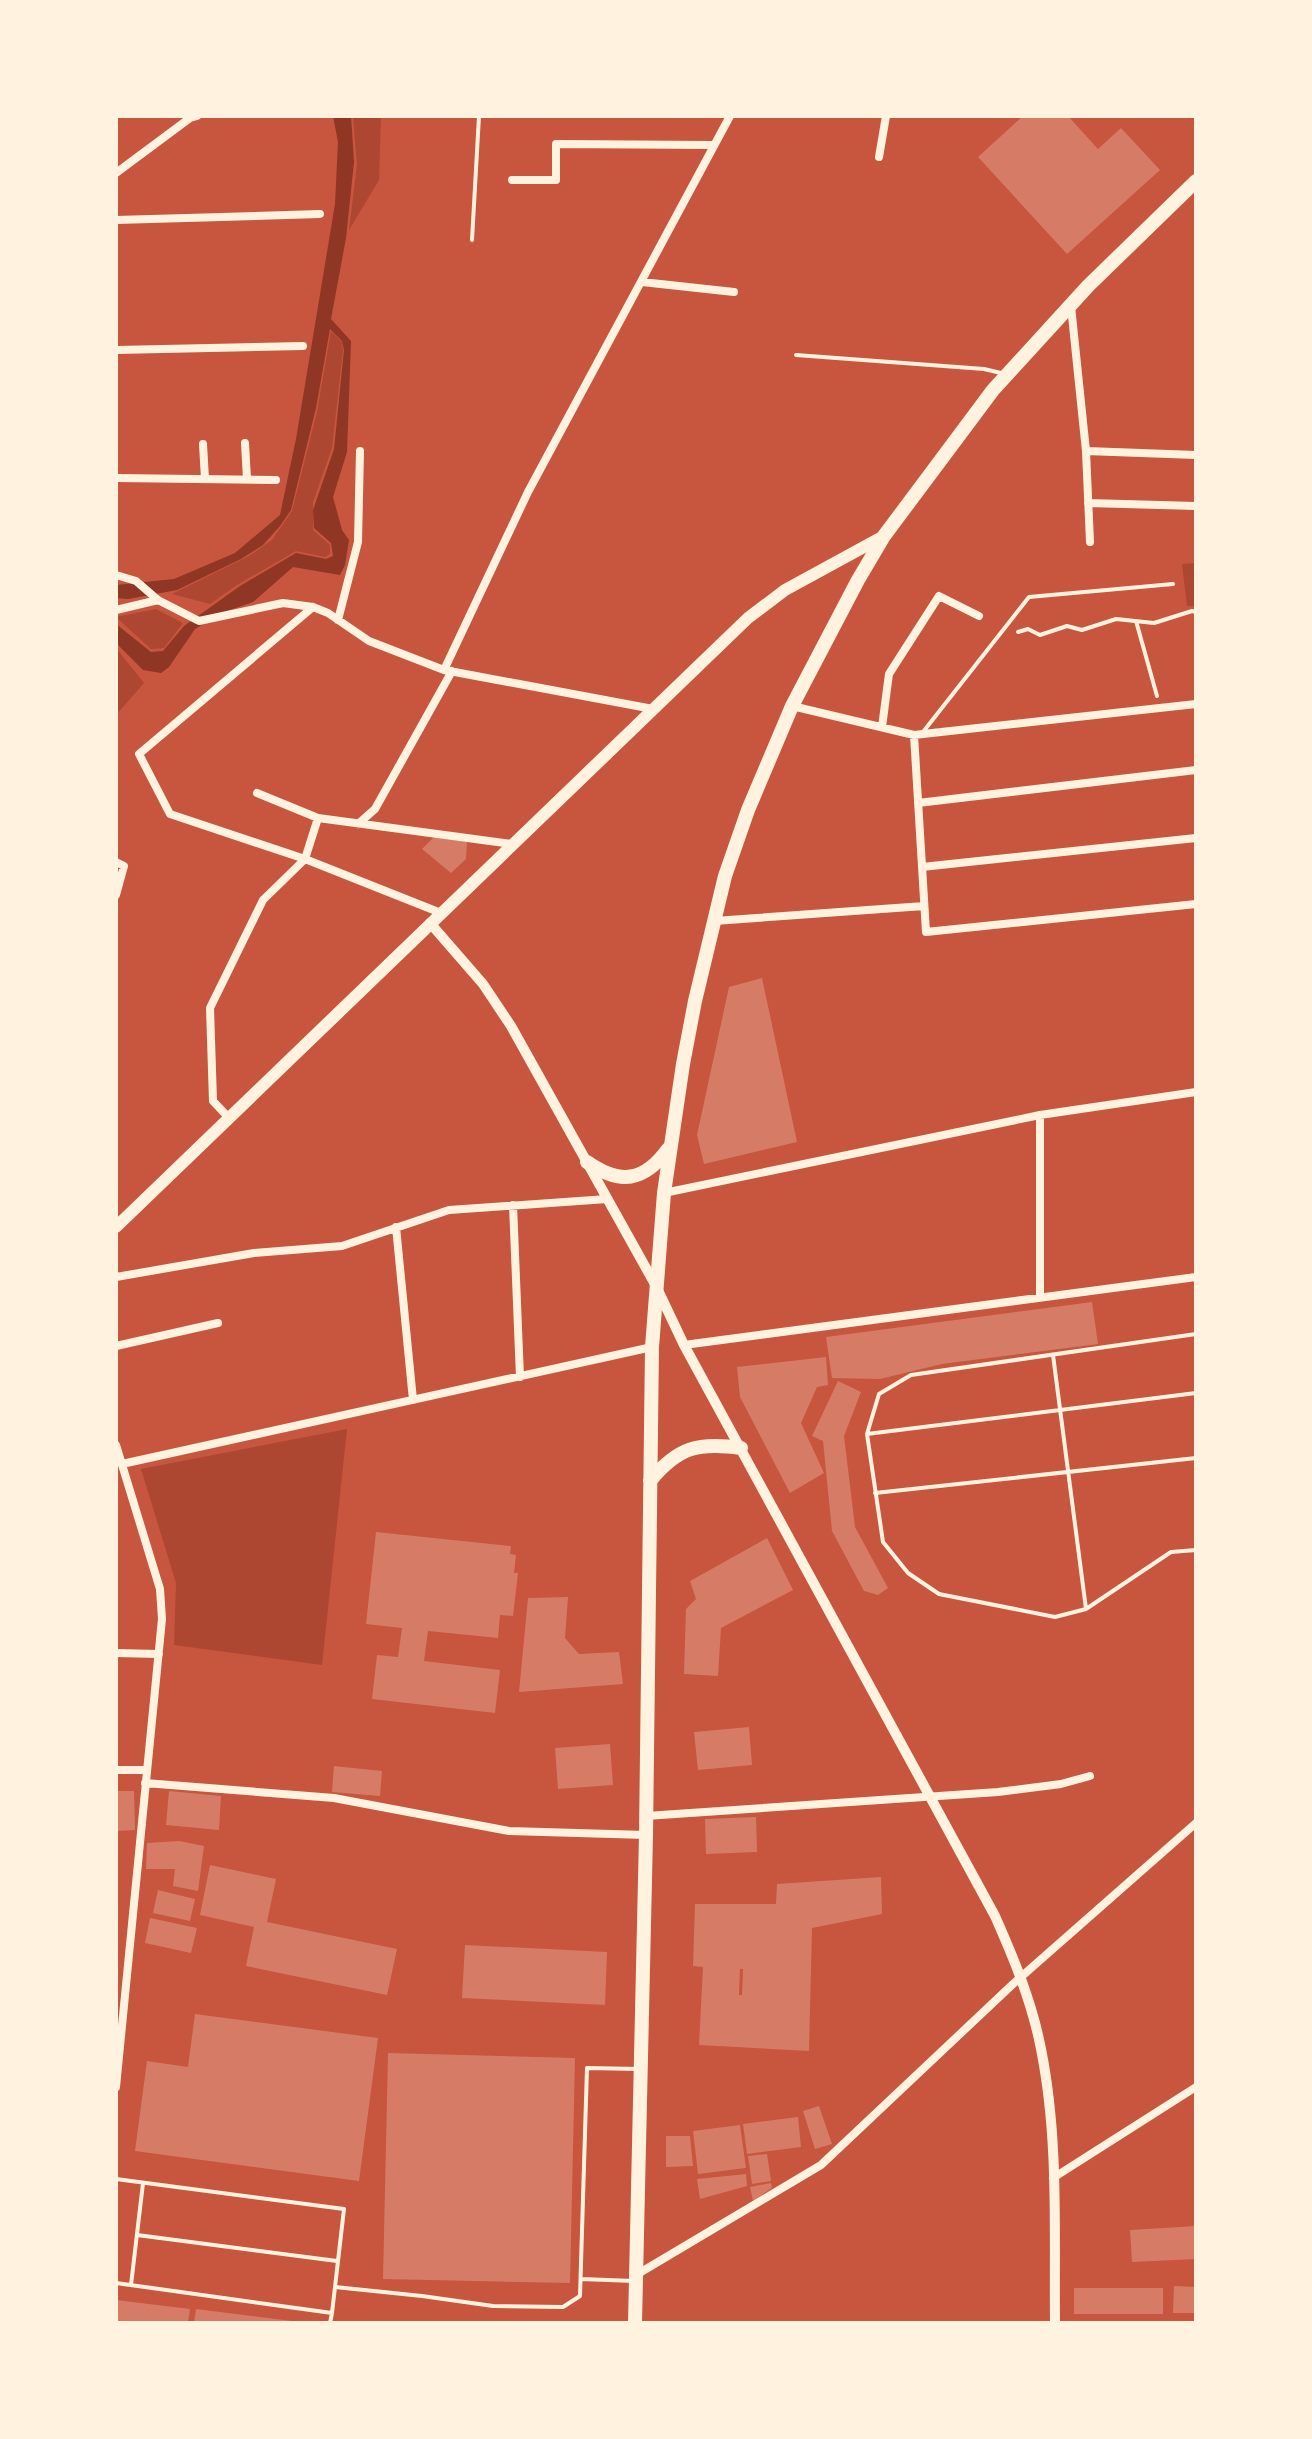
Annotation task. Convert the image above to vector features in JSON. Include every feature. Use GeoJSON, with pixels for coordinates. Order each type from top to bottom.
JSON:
{"type":"FeatureCollection","features":[{"type":"Feature","properties":{"kind":"highway"},"geometry":{"type":"LineString","coordinates":[[635,2323],[646,1835],[652,1347],[670,1146],[695,1001],[725,876],[748,810],[792,706],[884,536],[1007,374],[1143,230],[1196,181]]}},
{"type":"Feature","properties":{"kind":"highway"},"geometry":{"type":"LineString","coordinates":[[587,1162],[603,1174],[620,1177],[643,1174],[658,1163],[670,1146]]}},
{"type":"Feature","properties":{"kind":"highway"},"geometry":{"type":"LineString","coordinates":[[650,1481],[665,1463],[688,1449],[713,1444],[741,1448]]}},
{"type":"Feature","properties":{"kind":"main road"},"geometry":{"type":"LineString","coordinates":[[116,1227],[748,618],[785,590],[884,536]]}},
{"type":"Feature","properties":{"kind":"street"},"geometry":{"type":"LineString","coordinates":[[116,173],[197,116]]}},
{"type":"Feature","properties":{"kind":"street"},"geometry":{"type":"LineString","coordinates":[[358,824],[375,809],[448,670],[528,492],[730,116]]}},
{"type":"Feature","properties":{"kind":"street"},"geometry":{"type":"LineString","coordinates":[[879,157],[886,116]]}},
{"type":"Feature","properties":{"kind":"street"},"geometry":{"type":"LineString","coordinates":[[512,180],[556,180],[556,144],[714,145]]}},
{"type":"Feature","properties":{"kind":"street"},"geometry":{"type":"LineString","coordinates":[[116,220],[320,214]]}},
{"type":"Feature","properties":{"kind":"street"},"geometry":{"type":"LineString","coordinates":[[642,282],[734,292]]}},
{"type":"Feature","properties":{"kind":"street"},"geometry":{"type":"LineString","coordinates":[[1071,305],[1086,451],[1090,542]]}},
{"type":"Feature","properties":{"kind":"street"},"geometry":{"type":"LineString","coordinates":[[116,350],[303,346]]}},
{"type":"Feature","properties":{"kind":"street"},"geometry":{"type":"LineString","coordinates":[[245,443],[247,479]]}},
{"type":"Feature","properties":{"kind":"street"},"geometry":{"type":"LineString","coordinates":[[203,444],[205,479]]}},
{"type":"Feature","properties":{"kind":"street"},"geometry":{"type":"LineString","coordinates":[[338,620],[358,542],[360,451]]}},
{"type":"Feature","properties":{"kind":"street"},"geometry":{"type":"LineString","coordinates":[[1086,451],[1196,455]]}},
{"type":"Feature","properties":{"kind":"street"},"geometry":{"type":"LineString","coordinates":[[116,478],[276,480]]}},
{"type":"Feature","properties":{"kind":"street"},"geometry":{"type":"LineString","coordinates":[[1088,503],[1196,506]]}},
{"type":"Feature","properties":{"kind":"street"},"geometry":{"type":"LineString","coordinates":[[116,575],[136,581],[158,600],[199,621],[283,603],[313,607],[369,641],[448,670],[653,709]]}},
{"type":"Feature","properties":{"kind":"street"},"geometry":{"type":"LineString","coordinates":[[882,727],[889,674],[939,596],[979,616]]}},
{"type":"Feature","properties":{"kind":"street"},"geometry":{"type":"LineString","coordinates":[[116,610],[158,600]]}},
{"type":"Feature","properties":{"kind":"street"},"geometry":{"type":"LineString","coordinates":[[313,607],[139,754],[170,814],[305,859],[441,913]]}},
{"type":"Feature","properties":{"kind":"street"},"geometry":{"type":"LineString","coordinates":[[792,706],[918,734],[1196,704]]}},
{"type":"Feature","properties":{"kind":"street"},"geometry":{"type":"LineString","coordinates":[[918,734],[918,803],[926,932],[1196,904]]}},
{"type":"Feature","properties":{"kind":"street"},"geometry":{"type":"LineString","coordinates":[[918,803],[1196,770]]}},
{"type":"Feature","properties":{"kind":"street"},"geometry":{"type":"LineString","coordinates":[[257,793],[318,818],[512,844]]}},
{"type":"Feature","properties":{"kind":"street"},"geometry":{"type":"LineString","coordinates":[[229,1118],[213,1101],[210,1008],[263,900],[305,859],[318,818]]}},
{"type":"Feature","properties":{"kind":"street"},"geometry":{"type":"LineString","coordinates":[[922,867],[1196,838]]}},
{"type":"Feature","properties":{"kind":"street"},"geometry":{"type":"LineString","coordinates":[[116,862],[124,866],[116,895]]}},
{"type":"Feature","properties":{"kind":"street"},"geometry":{"type":"LineString","coordinates":[[713,922],[924,906]]}},
{"type":"Feature","properties":{"kind":"street"},"geometry":{"type":"LineString","coordinates":[[430,923],[483,984],[511,1026],[656,1286],[684,1345],[931,1797],[995,1916],[1022,1976],[1041,2048],[1050,2116],[1055,2323]]}},
{"type":"Feature","properties":{"kind":"street"},"geometry":{"type":"LineString","coordinates":[[664,1193],[1040,1115],[1196,1092]]}},
{"type":"Feature","properties":{"kind":"street"},"geometry":{"type":"LineString","coordinates":[[1040,1115],[1040,1297]]}},
{"type":"Feature","properties":{"kind":"street"},"geometry":{"type":"LineString","coordinates":[[116,1277],[254,1253],[342,1246],[449,1210],[607,1199]]}},
{"type":"Feature","properties":{"kind":"street"},"geometry":{"type":"LineString","coordinates":[[513,1205],[520,1377]]}},
{"type":"Feature","properties":{"kind":"street"},"geometry":{"type":"LineString","coordinates":[[396,1227],[413,1400]]}},
{"type":"Feature","properties":{"kind":"street"},"geometry":{"type":"LineString","coordinates":[[684,1345],[1196,1277]]}},
{"type":"Feature","properties":{"kind":"street"},"geometry":{"type":"LineString","coordinates":[[116,1346],[218,1323]]}},
{"type":"Feature","properties":{"kind":"street"},"geometry":{"type":"LineString","coordinates":[[122,1464],[652,1347]]}},
{"type":"Feature","properties":{"kind":"street"},"geometry":{"type":"LineString","coordinates":[[116,1445],[160,1589],[162,1619],[116,2087]]}},
{"type":"Feature","properties":{"kind":"street"},"geometry":{"type":"LineString","coordinates":[[116,1653],[159,1654]]}},
{"type":"Feature","properties":{"kind":"street"},"geometry":{"type":"LineString","coordinates":[[116,1770],[147,1770]]}},
{"type":"Feature","properties":{"kind":"street"},"geometry":{"type":"LineString","coordinates":[[646,1816],[1029,1789],[1090,1776]]}},
{"type":"Feature","properties":{"kind":"street"},"geometry":{"type":"LineString","coordinates":[[145,1783],[334,1798],[509,1831],[646,1835]]}},
{"type":"Feature","properties":{"kind":"street"},"geometry":{"type":"LineString","coordinates":[[636,2278],[821,2165],[1022,1976],[1196,1823]]}},
{"type":"Feature","properties":{"kind":"street"},"geometry":{"type":"LineString","coordinates":[[1053,2178],[1196,2087]]}},
{"type":"Feature","properties":{"kind":"lane"},"geometry":{"type":"LineString","coordinates":[[472,240],[479,116]]}},
{"type":"Feature","properties":{"kind":"lane"},"geometry":{"type":"LineString","coordinates":[[796,355],[984,369],[1007,374]]}},
{"type":"Feature","properties":{"kind":"lane"},"geometry":{"type":"LineString","coordinates":[[918,734],[1029,597],[1173,584]]}},
{"type":"Feature","properties":{"kind":"lane"},"geometry":{"type":"LineString","coordinates":[[1196,1334],[911,1375],[879,1394],[867,1434],[883,1542],[908,1573],[939,1594],[1055,1617],[1086,1609],[1171,1552],[1196,1550]]}},
{"type":"Feature","properties":{"kind":"lane"},"geometry":{"type":"LineString","coordinates":[[1053,1355],[1086,1609]]}},
{"type":"Feature","properties":{"kind":"lane"},"geometry":{"type":"LineString","coordinates":[[867,1434],[1196,1393]]}},
{"type":"Feature","properties":{"kind":"lane"},"geometry":{"type":"LineString","coordinates":[[875,1493],[1196,1458]]}},
{"type":"Feature","properties":{"kind":"lane"},"geometry":{"type":"LineString","coordinates":[[335,2287],[493,2306],[563,2307],[580,2296],[587,2068],[640,2069]]}},
{"type":"Feature","properties":{"kind":"lane"},"geometry":{"type":"LineString","coordinates":[[116,2179],[344,2209],[330,2323]]}},
{"type":"Feature","properties":{"kind":"lane"},"geometry":{"type":"LineString","coordinates":[[131,2285],[143,2183]]}},
{"type":"Feature","properties":{"kind":"lane"},"geometry":{"type":"LineString","coordinates":[[137,2235],[338,2261]]}},
{"type":"Feature","properties":{"kind":"lane"},"geometry":{"type":"LineString","coordinates":[[581,2279],[636,2278]]}},
{"type":"Feature","properties":{"kind":"lane"},"geometry":{"type":"LineString","coordinates":[[116,2283],[332,2313]]}},
{"type":"Feature","properties":{"kind":"path"},"geometry":{"type":"LineString","coordinates":[[996,639],[1028,629],[1040,635],[1067,626],[1082,630],[1116,619],[1154,623],[1196,612]]}},
{"type":"Feature","properties":{"kind":"path"},"geometry":{"type":"LineString","coordinates":[[1136,621],[1159,701]]}},
{"type":"Feature","properties":{"kind":"shaded area"},"geometry":{"type":"Polygon","coordinates":[[[333,116],[351,116],[354,162],[346,238],[331,319],[351,341],[347,452],[333,497],[342,530],[349,540],[345,565],[340,575],[293,567],[253,602],[224,612],[195,629],[169,667],[161,673],[143,670],[116,643],[116,624],[151,652],[163,651],[184,626],[240,586],[296,553],[326,559],[333,556],[331,543],[314,528],[313,510],[334,449],[344,350],[342,341],[330,329],[316,408],[291,510],[280,526],[263,545],[241,559],[177,590],[128,599],[116,598],[116,585],[174,579],[235,553],[280,515],[296,439],[335,204],[338,142],[333,116]]]}},
{"type":"Feature","properties":{"kind":"shaded area"},"geometry":{"type":"Polygon","coordinates":[[[353,116],[381,116],[379,180],[349,230],[357,165],[353,116]]]}},
{"type":"Feature","properties":{"kind":"shaded area"},"geometry":{"type":"Polygon","coordinates":[[[331,331],[342,342],[343,350],[332,448],[313,502],[313,530],[330,545],[330,554],[325,557],[296,551],[210,604],[172,594],[249,556],[272,540],[292,511],[317,412],[331,331]]]}},
{"type":"Feature","properties":{"kind":"shaded area"},"geometry":{"type":"Polygon","coordinates":[[[1196,563],[1196,606],[1187,606],[1182,564],[1196,563]]]}},
{"type":"Feature","properties":{"kind":"shaded area"},"geometry":{"type":"Polygon","coordinates":[[[156,609],[183,623],[164,648],[151,649],[116,617],[156,609]]]}},
{"type":"Feature","properties":{"kind":"shaded area"},"geometry":{"type":"Polygon","coordinates":[[[116,648],[144,683],[116,715],[116,648]]]}},
{"type":"Feature","properties":{"kind":"shaded area"},"geometry":{"type":"Polygon","coordinates":[[[347,1429],[322,1665],[174,1645],[176,1583],[141,1469],[347,1429]]]}},
{"type":"Feature","properties":{"kind":"building"},"geometry":{"type":"Polygon","coordinates":[[[1023,116],[1068,116],[1098,149],[1121,128],[1160,170],[1067,254],[978,157],[1023,116]]]}},
{"type":"Feature","properties":{"kind":"building"},"geometry":{"type":"Polygon","coordinates":[[[434,837],[467,842],[466,859],[451,873],[422,849],[434,837]]]}},
{"type":"Feature","properties":{"kind":"building"},"geometry":{"type":"Polygon","coordinates":[[[762,978],[797,1142],[704,1164],[697,1135],[729,987],[762,978]]]}},
{"type":"Feature","properties":{"kind":"building"},"geometry":{"type":"Polygon","coordinates":[[[1092,1302],[1098,1344],[942,1364],[880,1379],[832,1378],[826,1337],[1092,1302]]]}},
{"type":"Feature","properties":{"kind":"building"},"geometry":{"type":"Polygon","coordinates":[[[826,1357],[828,1385],[817,1387],[801,1423],[824,1473],[790,1493],[740,1397],[737,1367],[826,1357]]]}},
{"type":"Feature","properties":{"kind":"building"},"geometry":{"type":"Polygon","coordinates":[[[838,1381],[861,1392],[844,1436],[855,1527],[888,1588],[878,1595],[864,1591],[832,1531],[823,1441],[812,1436],[838,1381]]]}},
{"type":"Feature","properties":{"kind":"building"},"geometry":{"type":"Polygon","coordinates":[[[376,1532],[511,1546],[510,1554],[516,1555],[514,1573],[518,1573],[513,1616],[500,1615],[498,1638],[428,1631],[424,1661],[500,1670],[495,1713],[372,1699],[377,1655],[398,1657],[402,1628],[366,1624],[376,1532]]]}},
{"type":"Feature","properties":{"kind":"building"},"geometry":{"type":"Polygon","coordinates":[[[767,1538],[793,1590],[721,1628],[718,1676],[684,1674],[686,1609],[696,1599],[690,1581],[767,1538]]]}},
{"type":"Feature","properties":{"kind":"building"},"geometry":{"type":"Polygon","coordinates":[[[568,1597],[565,1638],[579,1654],[619,1652],[623,1684],[519,1692],[528,1598],[568,1597]]]}},
{"type":"Feature","properties":{"kind":"building"},"geometry":{"type":"Polygon","coordinates":[[[749,1727],[752,1765],[698,1770],[694,1732],[749,1727]]]}},
{"type":"Feature","properties":{"kind":"building"},"geometry":{"type":"Polygon","coordinates":[[[610,1744],[613,1785],[558,1789],[555,1748],[610,1744]]]}},
{"type":"Feature","properties":{"kind":"building"},"geometry":{"type":"Polygon","coordinates":[[[334,1766],[382,1771],[380,1796],[332,1792],[334,1766]]]}},
{"type":"Feature","properties":{"kind":"building"},"geometry":{"type":"Polygon","coordinates":[[[116,1791],[134,1791],[135,1830],[116,1831],[116,1791]]]}},
{"type":"Feature","properties":{"kind":"building"},"geometry":{"type":"Polygon","coordinates":[[[169,1791],[221,1796],[219,1830],[166,1825],[169,1791]]]}},
{"type":"Feature","properties":{"kind":"building"},"geometry":{"type":"Polygon","coordinates":[[[756,1817],[757,1852],[706,1854],[705,1819],[756,1817]]]}},
{"type":"Feature","properties":{"kind":"building"},"geometry":{"type":"Polygon","coordinates":[[[179,1841],[204,1846],[198,1891],[173,1886],[175,1869],[146,1869],[147,1843],[179,1841]]]}},
{"type":"Feature","properties":{"kind":"building"},"geometry":{"type":"Polygon","coordinates":[[[210,1865],[276,1879],[267,1922],[397,1949],[387,1995],[246,1966],[254,1927],[200,1915],[210,1865]]]}},
{"type":"Feature","properties":{"kind":"building"},"geometry":{"type":"Polygon","coordinates":[[[881,1877],[882,1914],[812,1928],[809,2051],[699,2045],[703,1967],[693,1966],[695,1904],[776,1904],[777,1884],[881,1877]],[[740,1969],[739,1995],[742,1995],[743,1969],[740,1969]]]}},
{"type":"Feature","properties":{"kind":"building"},"geometry":{"type":"Polygon","coordinates":[[[158,1890],[195,1899],[190,1921],[153,1913],[158,1890]]]}},
{"type":"Feature","properties":{"kind":"building"},"geometry":{"type":"Polygon","coordinates":[[[150,1918],[197,1928],[191,1953],[145,1943],[150,1918]]]}},
{"type":"Feature","properties":{"kind":"building"},"geometry":{"type":"Polygon","coordinates":[[[465,1945],[607,1952],[605,2005],[462,1998],[465,1945]]]}},
{"type":"Feature","properties":{"kind":"building"},"geometry":{"type":"Polygon","coordinates":[[[195,2014],[378,2038],[359,2181],[135,2151],[147,2061],[188,2067],[195,2014]]]}},
{"type":"Feature","properties":{"kind":"building"},"geometry":{"type":"Polygon","coordinates":[[[388,2053],[575,2058],[570,2283],[383,2279],[388,2053]]]}},
{"type":"Feature","properties":{"kind":"building"},"geometry":{"type":"Polygon","coordinates":[[[819,2106],[832,2144],[815,2149],[803,2111],[819,2106]]]}},
{"type":"Feature","properties":{"kind":"building"},"geometry":{"type":"Polygon","coordinates":[[[798,2117],[801,2147],[747,2154],[743,2124],[798,2117]]]}},
{"type":"Feature","properties":{"kind":"building"},"geometry":{"type":"Polygon","coordinates":[[[740,2125],[746,2168],[698,2174],[693,2131],[740,2125]]]}},
{"type":"Feature","properties":{"kind":"building"},"geometry":{"type":"Polygon","coordinates":[[[666,2136],[690,2136],[693,2166],[666,2167],[666,2136]]]}},
{"type":"Feature","properties":{"kind":"building"},"geometry":{"type":"Polygon","coordinates":[[[767,2154],[771,2181],[752,2184],[748,2156],[767,2154]]]}},
{"type":"Feature","properties":{"kind":"building"},"geometry":{"type":"Polygon","coordinates":[[[746,2174],[747,2186],[700,2199],[697,2179],[746,2174]]]}},
{"type":"Feature","properties":{"kind":"building"},"geometry":{"type":"Polygon","coordinates":[[[771,2183],[772,2188],[753,2201],[750,2187],[771,2183]]]}},
{"type":"Feature","properties":{"kind":"building"},"geometry":{"type":"Polygon","coordinates":[[[1196,2226],[1196,2259],[1132,2262],[1130,2230],[1196,2226]]]}},
{"type":"Feature","properties":{"kind":"building"},"geometry":{"type":"Polygon","coordinates":[[[1174,2286],[1196,2287],[1196,2313],[1173,2313],[1174,2286]]]}},
{"type":"Feature","properties":{"kind":"building"},"geometry":{"type":"Polygon","coordinates":[[[1074,2288],[1163,2288],[1163,2314],[1074,2314],[1074,2288]]]}},
{"type":"Feature","properties":{"kind":"building"},"geometry":{"type":"Polygon","coordinates":[[[116,2300],[190,2309],[188,2323],[116,2323],[116,2300]]]}},
{"type":"Feature","properties":{"kind":"building"},"geometry":{"type":"Polygon","coordinates":[[[196,2309],[292,2321],[292,2323],[194,2323],[196,2309]]]}}]}
